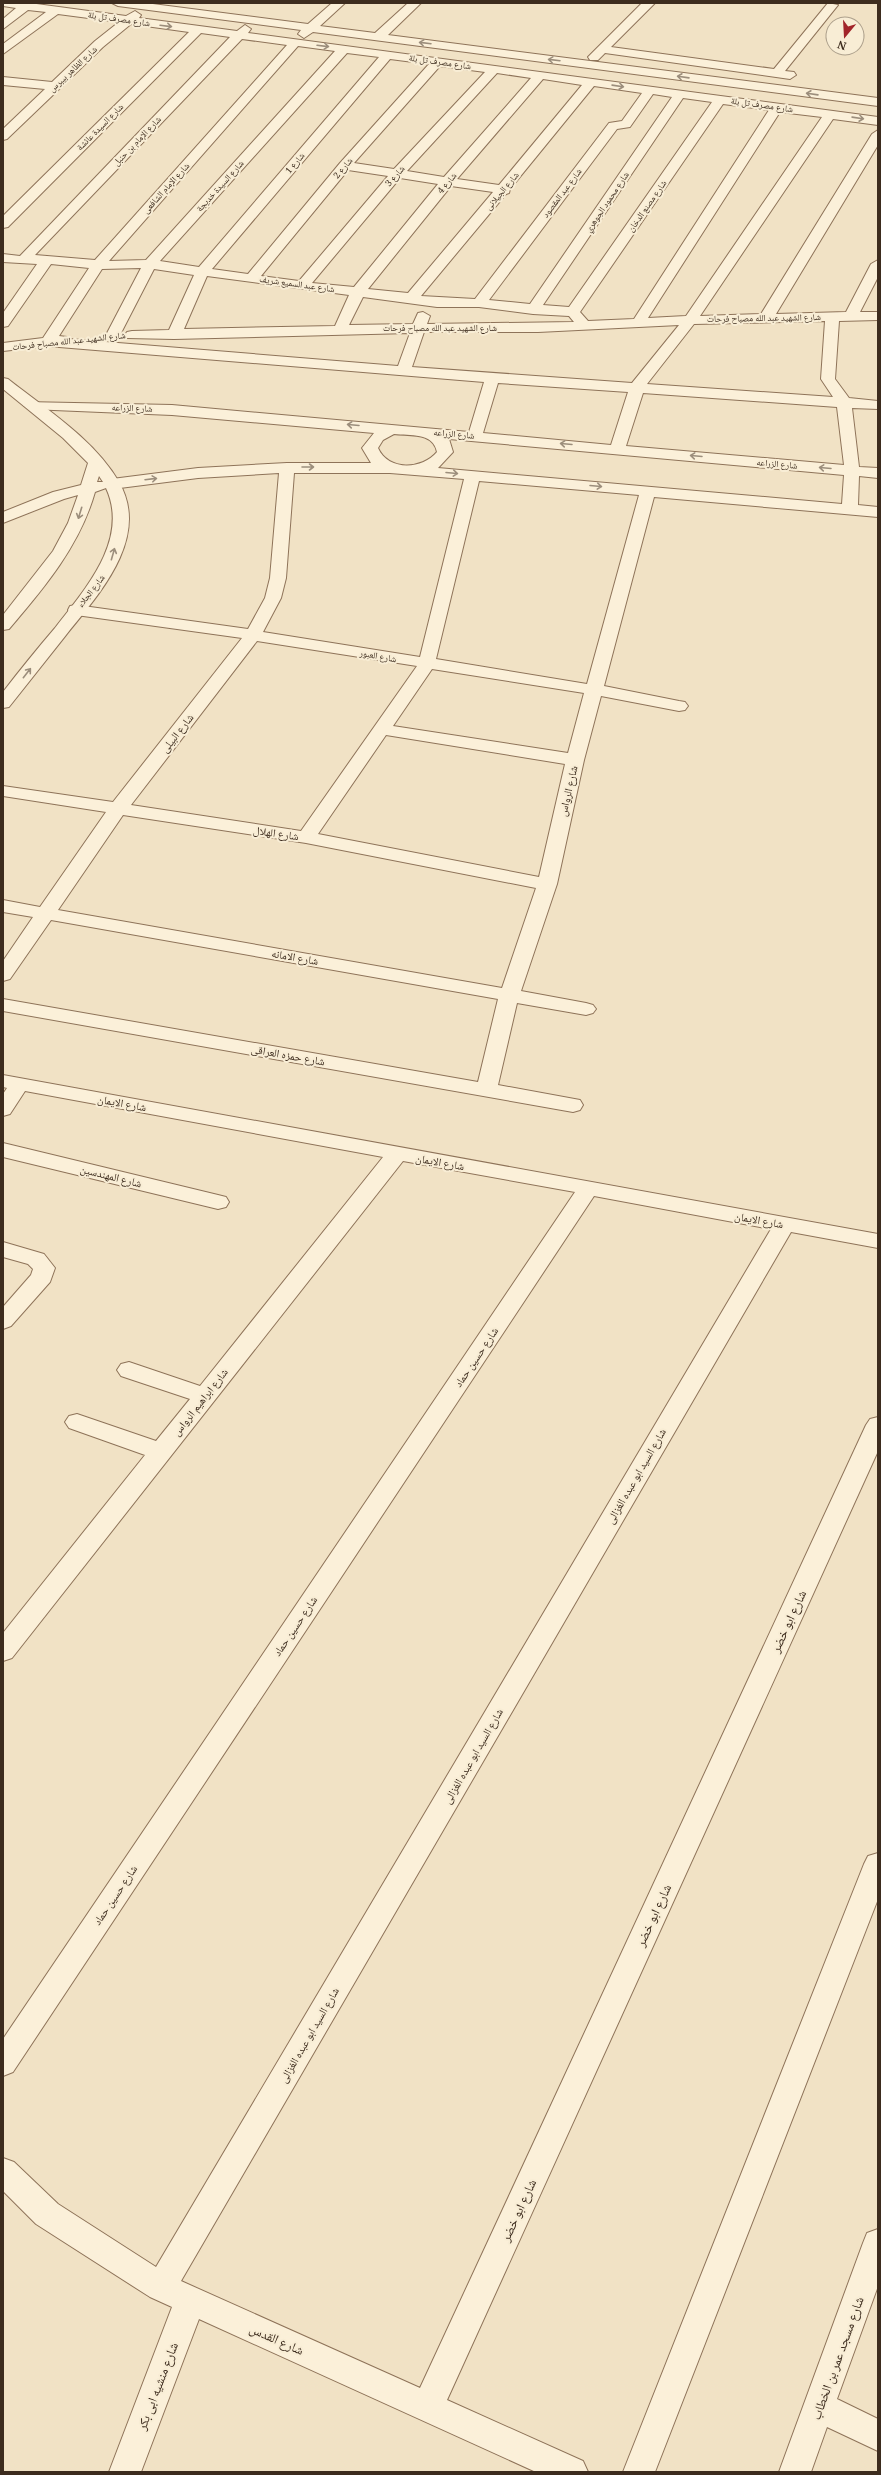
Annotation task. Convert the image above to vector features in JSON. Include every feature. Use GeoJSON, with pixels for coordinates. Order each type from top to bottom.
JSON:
{"type":"FeatureCollection","features":[{"type":"Feature","properties":{"kind":"street","name":"شارع مصرف تل بلة"},"geometry":{"type":"LineString","coordinates":[[3,3],[238,36],[878,121]]}},
{"type":"Feature","properties":{"kind":"street"},"geometry":{"type":"LineString","coordinates":[[78,13],[92,3]]}},
{"type":"Feature","properties":{"kind":"street","name":"شارع مصرف تل بلة"},"geometry":{"type":"LineString","coordinates":[[118,3],[148,7],[164,6],[199,14],[252,22],[312,28],[878,102]]}},
{"type":"Feature","properties":{"kind":"street"},"geometry":{"type":"LineString","coordinates":[[199,14],[210,3]]}},
{"type":"Feature","properties":{"kind":"street","name":"شارع الإمام الشافعى"},"geometry":{"type":"LineString","coordinates":[[48,342],[98,265],[293,43],[339,3]]}},
{"type":"Feature","properties":{"kind":"street"},"geometry":{"type":"LineString","coordinates":[[378,37],[415,3]]}},
{"type":"Feature","properties":{"kind":"street"},"geometry":{"type":"LineString","coordinates":[[572,80],[601,49],[649,3]]}},
{"type":"Feature","properties":{"kind":"street"},"geometry":{"type":"LineString","coordinates":[[776,74],[832,5]]}},
{"type":"Feature","properties":{"kind":"street"},"geometry":{"type":"LineString","coordinates":[[3,25],[26,6]]}},
{"type":"Feature","properties":{"kind":"street","name":"شارع الظاهر بيبرس"},"geometry":{"type":"LineString","coordinates":[[3,136],[54,86],[127,21],[148,7]]}},
{"type":"Feature","properties":{"kind":"street"},"geometry":{"type":"LineString","coordinates":[[3,50],[56,10]]}},
{"type":"Feature","properties":{"kind":"street","name":"شارع الإمام بن حنبل"},"geometry":{"type":"LineString","coordinates":[[23,260],[252,22]]}},
{"type":"Feature","properties":{"kind":"street","name":"شارع السيدة عائشة"},"geometry":{"type":"LineString","coordinates":[[3,224],[197,30]]}},
{"type":"Feature","properties":{"kind":"street","name":"شارع السيدة خديجة"},"geometry":{"type":"LineString","coordinates":[[113,335],[150,264],[344,49]]}},
{"type":"Feature","properties":{"kind":"street"},"geometry":{"type":"LineString","coordinates":[[601,49],[799,77]]}},
{"type":"Feature","properties":{"kind":"street","name":"شارع 1"},"geometry":{"type":"LineString","coordinates":[[174,335],[203,271],[387,55]]}},
{"type":"Feature","properties":{"kind":"street","name":"شارع 2"},"geometry":{"type":"LineString","coordinates":[[253,277],[345,166],[437,62]]}},
{"type":"Feature","properties":{"kind":"street","name":"شارع 3"},"geometry":{"type":"LineString","coordinates":[[302,286],[397,174],[493,70]]}},
{"type":"Feature","properties":{"kind":"street","name":"شارع 4"},"geometry":{"type":"LineString","coordinates":[[340,330],[358,292],[448,182],[539,76]]}},
{"type":"Feature","properties":{"kind":"street"},"geometry":{"type":"LineString","coordinates":[[3,81],[54,86]]}},
{"type":"Feature","properties":{"kind":"street","name":"شارع الجيلانى"},"geometry":{"type":"LineString","coordinates":[[412,298],[504,190],[591,82]]}},
{"type":"Feature","properties":{"kind":"street","name":"شارع عبد المقصود"},"geometry":{"type":"LineString","coordinates":[[479,303],[613,126],[626,124],[650,90]]}},
{"type":"Feature","properties":{"kind":"street","name":"شارع محمود الجوهري"},"geometry":{"type":"LineString","coordinates":[[533,310],[680,94]]}},
{"type":"Feature","properties":{"kind":"street","name":"شارع مصنع الدخان"},"geometry":{"type":"LineString","coordinates":[[573,312],[720,99]]}},
{"type":"Feature","properties":{"kind":"street"},"geometry":{"type":"LineString","coordinates":[[638,323],[777,107]]}},
{"type":"Feature","properties":{"kind":"street"},"geometry":{"type":"LineString","coordinates":[[617,449],[637,387],[690,320],[830,114]]}},
{"type":"Feature","properties":{"kind":"street"},"geometry":{"type":"LineString","coordinates":[[765,320],[878,134]]}},
{"type":"Feature","properties":{"kind":"street"},"geometry":{"type":"LineString","coordinates":[[345,166],[504,190]]}},
{"type":"Feature","properties":{"kind":"street","name":"شارع عبد السميع شريف"},"geometry":{"type":"LineString","coordinates":[[3,258],[23,260],[47,259],[98,265],[150,264],[253,277],[302,286],[412,298],[427,303],[479,303],[533,310],[573,312]]}},
{"type":"Feature","properties":{"kind":"street"},"geometry":{"type":"LineString","coordinates":[[3,323],[47,259]]}},
{"type":"Feature","properties":{"kind":"street"},"geometry":{"type":"LineString","coordinates":[[851,316],[878,264]]}},
{"type":"Feature","properties":{"kind":"street"},"geometry":{"type":"LineString","coordinates":[[404,369],[420,328],[427,303]]}},
{"type":"Feature","properties":{"kind":"street"},"geometry":{"type":"LineString","coordinates":[[573,312],[584,325]]}},
{"type":"Feature","properties":{"kind":"street","name":"شارع الشهيد عبد الله مصباح فرحات"},"geometry":{"type":"LineString","coordinates":[[3,347],[113,335],[174,335],[420,328],[538,328],[690,320],[765,320],[878,316]]}},
{"type":"Feature","properties":{"kind":"street"},"geometry":{"type":"LineString","coordinates":[[832,317],[828,379],[844,402],[852,470],[850,509]]}},
{"type":"Feature","properties":{"kind":"street"},"geometry":{"type":"LineString","coordinates":[[48,342],[404,369],[492,378],[878,405]]}},
{"type":"Feature","properties":{"kind":"street"},"geometry":{"type":"LineString","coordinates":[[475,436],[492,378]]}},
{"type":"Feature","properties":{"kind":"street","name":"شارع الجلاء"},"geometry":{"type":"LineString","coordinates":[[3,382],[56,424],[96,462],[112,484],[120,511],[112,559],[100,582],[76,610],[3,703]]}},
{"type":"Feature","properties":{"kind":"street","name":"شارع الزراعه"},"geometry":{"type":"LineString","coordinates":[[10,405],[30,404],[172,410],[878,473]]}},
{"type":"Feature","properties":{"kind":"street"},"geometry":{"type":"LineString","coordinates":[[390,468],[375,459],[370,448],[377,437],[393,429]]}},
{"type":"Feature","properties":{"kind":"street"},"geometry":{"type":"LineString","coordinates":[[418,470],[436,463],[445,452],[444,442],[431,432]]}},
{"type":"Feature","properties":{"kind":"street"},"geometry":{"type":"LineString","coordinates":[[3,625],[48,571],[64,546],[76,523],[86,488],[96,462]]}},
{"type":"Feature","properties":{"kind":"street"},"geometry":{"type":"LineString","coordinates":[[3,518],[40,502],[86,488],[198,473],[287,468],[390,468],[418,470],[878,512]]}},
{"type":"Feature","properties":{"kind":"street","name":"شارع البيلى"},"geometry":{"type":"LineString","coordinates":[[3,975],[117,810],[253,635],[273,598],[278,578],[287,468]]}},
{"type":"Feature","properties":{"kind":"street"},"geometry":{"type":"LineString","coordinates":[[306,837],[427,664],[433,631],[472,475]]}},
{"type":"Feature","properties":{"kind":"street","name":"شارع الرواس"},"geometry":{"type":"LineString","coordinates":[[486,1090],[509,996],[547,884],[575,760],[648,491]]}},
{"type":"Feature","properties":{"kind":"street","name":"شارع العبور"},"geometry":{"type":"LineString","coordinates":[[76,610],[253,635],[595,690],[679,706]]}},
{"type":"Feature","properties":{"kind":"street"},"geometry":{"type":"LineString","coordinates":[[381,729],[575,760]]}},
{"type":"Feature","properties":{"kind":"street","name":"شارع الهلال"},"geometry":{"type":"LineString","coordinates":[[3,791],[117,810],[306,837],[547,884]]}},
{"type":"Feature","properties":{"kind":"street","name":"شارع الامانه"},"geometry":{"type":"LineString","coordinates":[[3,906],[586,1009]]}},
{"type":"Feature","properties":{"kind":"street","name":"شارع حمزه العراقى"},"geometry":{"type":"LineString","coordinates":[[3,1006],[573,1105]]}},
{"type":"Feature","properties":{"kind":"street"},"geometry":{"type":"LineString","coordinates":[[3,1109],[12,1083]]}},
{"type":"Feature","properties":{"kind":"street","name":"شارع الايمان"},"geometry":{"type":"LineString","coordinates":[[12,1083],[878,1241]]}},
{"type":"Feature","properties":{"kind":"street","name":"شارع المهندسين"},"geometry":{"type":"LineString","coordinates":[[3,1150],[218,1202]]}},
{"type":"Feature","properties":{"kind":"street","name":"شارع ابراهيم الرواس"},"geometry":{"type":"LineString","coordinates":[[3,1651],[397,1154]]}},
{"type":"Feature","properties":{"kind":"street","name":"شارع حسين حماد"},"geometry":{"type":"LineString","coordinates":[[3,2063],[588,1189]]}},
{"type":"Feature","properties":{"kind":"street","name":"شارع السيد ابو عبده الغزالى"},"geometry":{"type":"LineString","coordinates":[[161,2287],[784,1224]]}},
{"type":"Feature","properties":{"kind":"street"},"geometry":{"type":"LineString","coordinates":[[3,1249],[36,1259],[44,1268],[42,1277],[3,1321]]}},
{"type":"Feature","properties":{"kind":"street"},"geometry":{"type":"LineString","coordinates":[[129,1370],[205,1396]]}},
{"type":"Feature","properties":{"kind":"street"},"geometry":{"type":"LineString","coordinates":[[77,1422],[161,1452]]}},
{"type":"Feature","properties":{"kind":"street","name":"شارع ابو خضر"},"geometry":{"type":"LineString","coordinates":[[428,2406],[878,1424]]}},
{"type":"Feature","properties":{"kind":"street"},"geometry":{"type":"LineString","coordinates":[[639,2472],[878,1864]]}},
{"type":"Feature","properties":{"kind":"street","name":"شارع القدس"},"geometry":{"type":"LineString","coordinates":[[3,2171],[47,2214],[161,2287],[572,2472]]}},
{"type":"Feature","properties":{"kind":"street","name":"شارع مسجد عمر بن الخطاب"},"geometry":{"type":"LineString","coordinates":[[795,2472],[819,2406],[872,2278],[878,2243]]}},
{"type":"Feature","properties":{"kind":"street","name":"شارع منشيه ابى بكر"},"geometry":{"type":"LineString","coordinates":[[125,2472],[190,2301]]}},
{"type":"Feature","properties":{"kind":"street"},"geometry":{"type":"LineString","coordinates":[[819,2406],[878,2436]]}}]}
